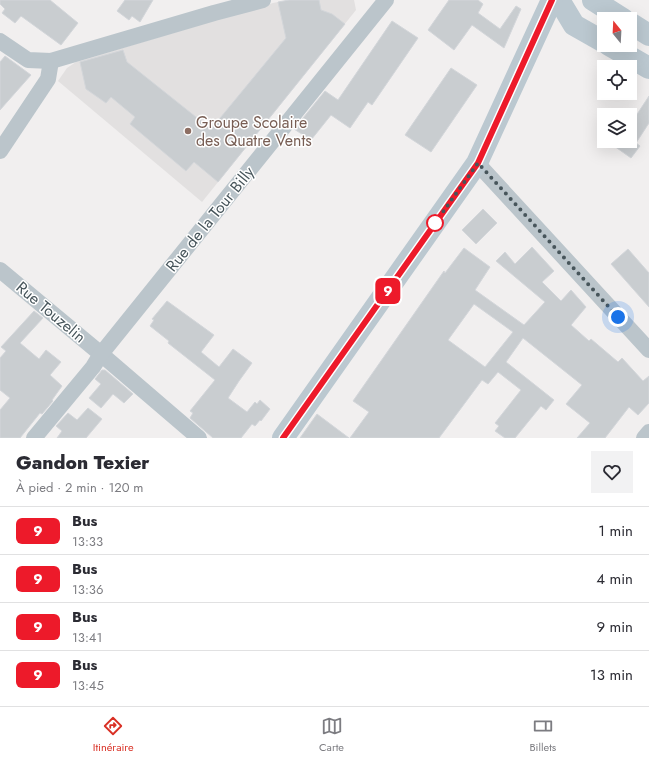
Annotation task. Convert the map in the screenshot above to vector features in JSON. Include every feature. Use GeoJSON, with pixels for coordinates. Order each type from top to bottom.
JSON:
{"type":"FeatureCollection","features":[{"type":"Feature","properties":{"kind":"main road"},"geometry":{"type":"LineString","coordinates":[[284,438],[478,163],[552,0]]}},
{"type":"Feature","properties":{"kind":"main road"},"geometry":{"type":"LineString","coordinates":[[559,0],[574,25],[597,38]]}},
{"type":"Feature","properties":{"kind":"main road"},"geometry":{"type":"LineString","coordinates":[[593,0],[612,12]]}},
{"type":"Feature","properties":{"kind":"main road"},"geometry":{"type":"LineString","coordinates":[[637,27],[649,35]]}},
{"type":"Feature","properties":{"kind":"main road"},"geometry":{"type":"LineString","coordinates":[[621,52],[649,68]]}},
{"type":"Feature","properties":{"kind":"street"},"geometry":{"type":"LineString","coordinates":[[0,41],[28,60],[51,61],[263,0]]}},
{"type":"Feature","properties":{"kind":"street","name":"Rue de la Tour Billy"},"geometry":{"type":"LineString","coordinates":[[34,438],[386,0]]}},
{"type":"Feature","properties":{"kind":"street"},"geometry":{"type":"LineString","coordinates":[[0,151],[48,79],[51,61]]}},
{"type":"Feature","properties":{"kind":"street"},"geometry":{"type":"LineString","coordinates":[[478,163],[649,350]]}},
{"type":"Feature","properties":{"kind":"street","name":"Rue Touzelin"},"geometry":{"type":"LineString","coordinates":[[0,270],[199,438]]}},
{"type":"Feature","properties":{"kind":"street"},"geometry":{"type":"LineString","coordinates":[[644,438],[649,432]]}},
{"type":"Feature","properties":{"kind":"shaded area","name":"Groupe Scolaire des Quatre Vents"},"geometry":{"type":"Polygon","coordinates":[[[289,0],[354,0],[356,10],[202,202],[58,81],[67,68],[76,62],[273,3],[289,0]]]}},
{"type":"Feature","properties":{"kind":"building"},"geometry":{"type":"Polygon","coordinates":[[[0,0],[50,0],[78,23],[61,45],[21,16],[15,23],[2,13],[5,9],[0,4],[0,0]]]}},
{"type":"Feature","properties":{"kind":"building"},"geometry":{"type":"Polygon","coordinates":[[[125,0],[153,0],[140,22],[132,16],[129,20],[117,11],[125,0]]]}},
{"type":"Feature","properties":{"kind":"building"},"geometry":{"type":"Polygon","coordinates":[[[289,0],[319,0],[321,10],[332,14],[345,24],[218,182],[194,162],[186,171],[130,124],[135,117],[111,97],[106,103],[86,89],[80,62],[123,50],[127,62],[211,129],[286,38],[278,2],[289,0]]]}},
{"type":"Feature","properties":{"kind":"building"},"geometry":{"type":"Polygon","coordinates":[[[449,0],[478,0],[483,4],[478,13],[500,29],[516,6],[521,9],[504,48],[472,25],[454,50],[428,30],[449,0]]]}},
{"type":"Feature","properties":{"kind":"building"},"geometry":{"type":"Polygon","coordinates":[[[392,21],[418,38],[372,105],[368,102],[350,128],[331,115],[311,140],[294,129],[325,91],[338,100],[392,21]]]}},
{"type":"Feature","properties":{"kind":"building"},"geometry":{"type":"Polygon","coordinates":[[[5,56],[31,75],[0,110],[0,62],[5,56]]]}},
{"type":"Feature","properties":{"kind":"building"},"geometry":{"type":"Polygon","coordinates":[[[451,68],[477,85],[431,152],[405,135],[451,68]]]}},
{"type":"Feature","properties":{"kind":"building"},"geometry":{"type":"Polygon","coordinates":[[[649,96],[649,123],[637,141],[637,114],[649,96]]]}},
{"type":"Feature","properties":{"kind":"building"},"geometry":{"type":"Polygon","coordinates":[[[637,144],[640,146],[631,158],[617,148],[637,148],[637,144]]]}},
{"type":"Feature","properties":{"kind":"building"},"geometry":{"type":"Polygon","coordinates":[[[483,209],[497,223],[476,244],[462,230],[483,209]]]}},
{"type":"Feature","properties":{"kind":"building"},"geometry":{"type":"Polygon","coordinates":[[[532,247],[554,271],[542,282],[561,301],[571,290],[586,307],[571,325],[589,341],[591,339],[618,362],[622,358],[643,381],[649,376],[649,403],[638,415],[629,407],[605,438],[577,438],[590,423],[566,404],[582,385],[523,338],[506,362],[554,400],[546,410],[541,406],[515,438],[505,438],[495,431],[499,426],[495,423],[521,390],[498,372],[488,384],[482,380],[439,438],[350,438],[369,412],[353,401],[444,271],[445,273],[464,248],[490,267],[475,290],[524,325],[545,302],[496,261],[505,252],[515,264],[532,247]],[[474,304],[448,340],[485,367],[513,332],[474,304]]]}},
{"type":"Feature","properties":{"kind":"building"},"geometry":{"type":"Polygon","coordinates":[[[628,249],[649,273],[649,307],[611,264],[628,249]]]}},
{"type":"Feature","properties":{"kind":"building"},"geometry":{"type":"Polygon","coordinates":[[[167,301],[214,335],[201,352],[219,367],[233,349],[252,363],[228,398],[247,412],[255,402],[257,404],[260,400],[270,409],[255,426],[252,424],[241,438],[213,438],[190,418],[193,413],[190,411],[215,380],[168,343],[169,341],[150,326],[154,320],[152,319],[167,301]]]}},
{"type":"Feature","properties":{"kind":"building"},"geometry":{"type":"Polygon","coordinates":[[[34,311],[43,318],[20,343],[39,359],[46,350],[61,362],[50,375],[62,386],[52,400],[53,401],[42,414],[40,413],[20,438],[0,438],[0,410],[10,398],[0,390],[0,358],[6,351],[1,347],[34,311]]]}},
{"type":"Feature","properties":{"kind":"building"},"geometry":{"type":"Polygon","coordinates":[[[102,370],[105,370],[133,394],[124,403],[113,394],[101,408],[89,398],[101,384],[95,379],[102,370]]]}},
{"type":"Feature","properties":{"kind":"building"},"geometry":{"type":"Polygon","coordinates":[[[88,408],[102,419],[86,438],[57,438],[62,431],[56,426],[68,413],[77,420],[88,408]]]}},
{"type":"Feature","properties":{"kind":"building"},"geometry":{"type":"Polygon","coordinates":[[[317,414],[349,438],[300,438],[317,414]]]}},
{"type":"Feature","properties":{"kind":"bus line","name":"9"},"geometry":{"type":"LineString","coordinates":[[283,438],[478,163],[552,0]]}},
{"type":"Feature","properties":{"kind":"place","name":"Groupe Scolaire des Quatre Vents"},"geometry":{"type":"Point","coordinates":[188,131]}},
{"type":"Feature","properties":{"kind":"route"},"geometry":{"type":"LineString","coordinates":[[435,223],[478,163],[618,317]]}}]}
